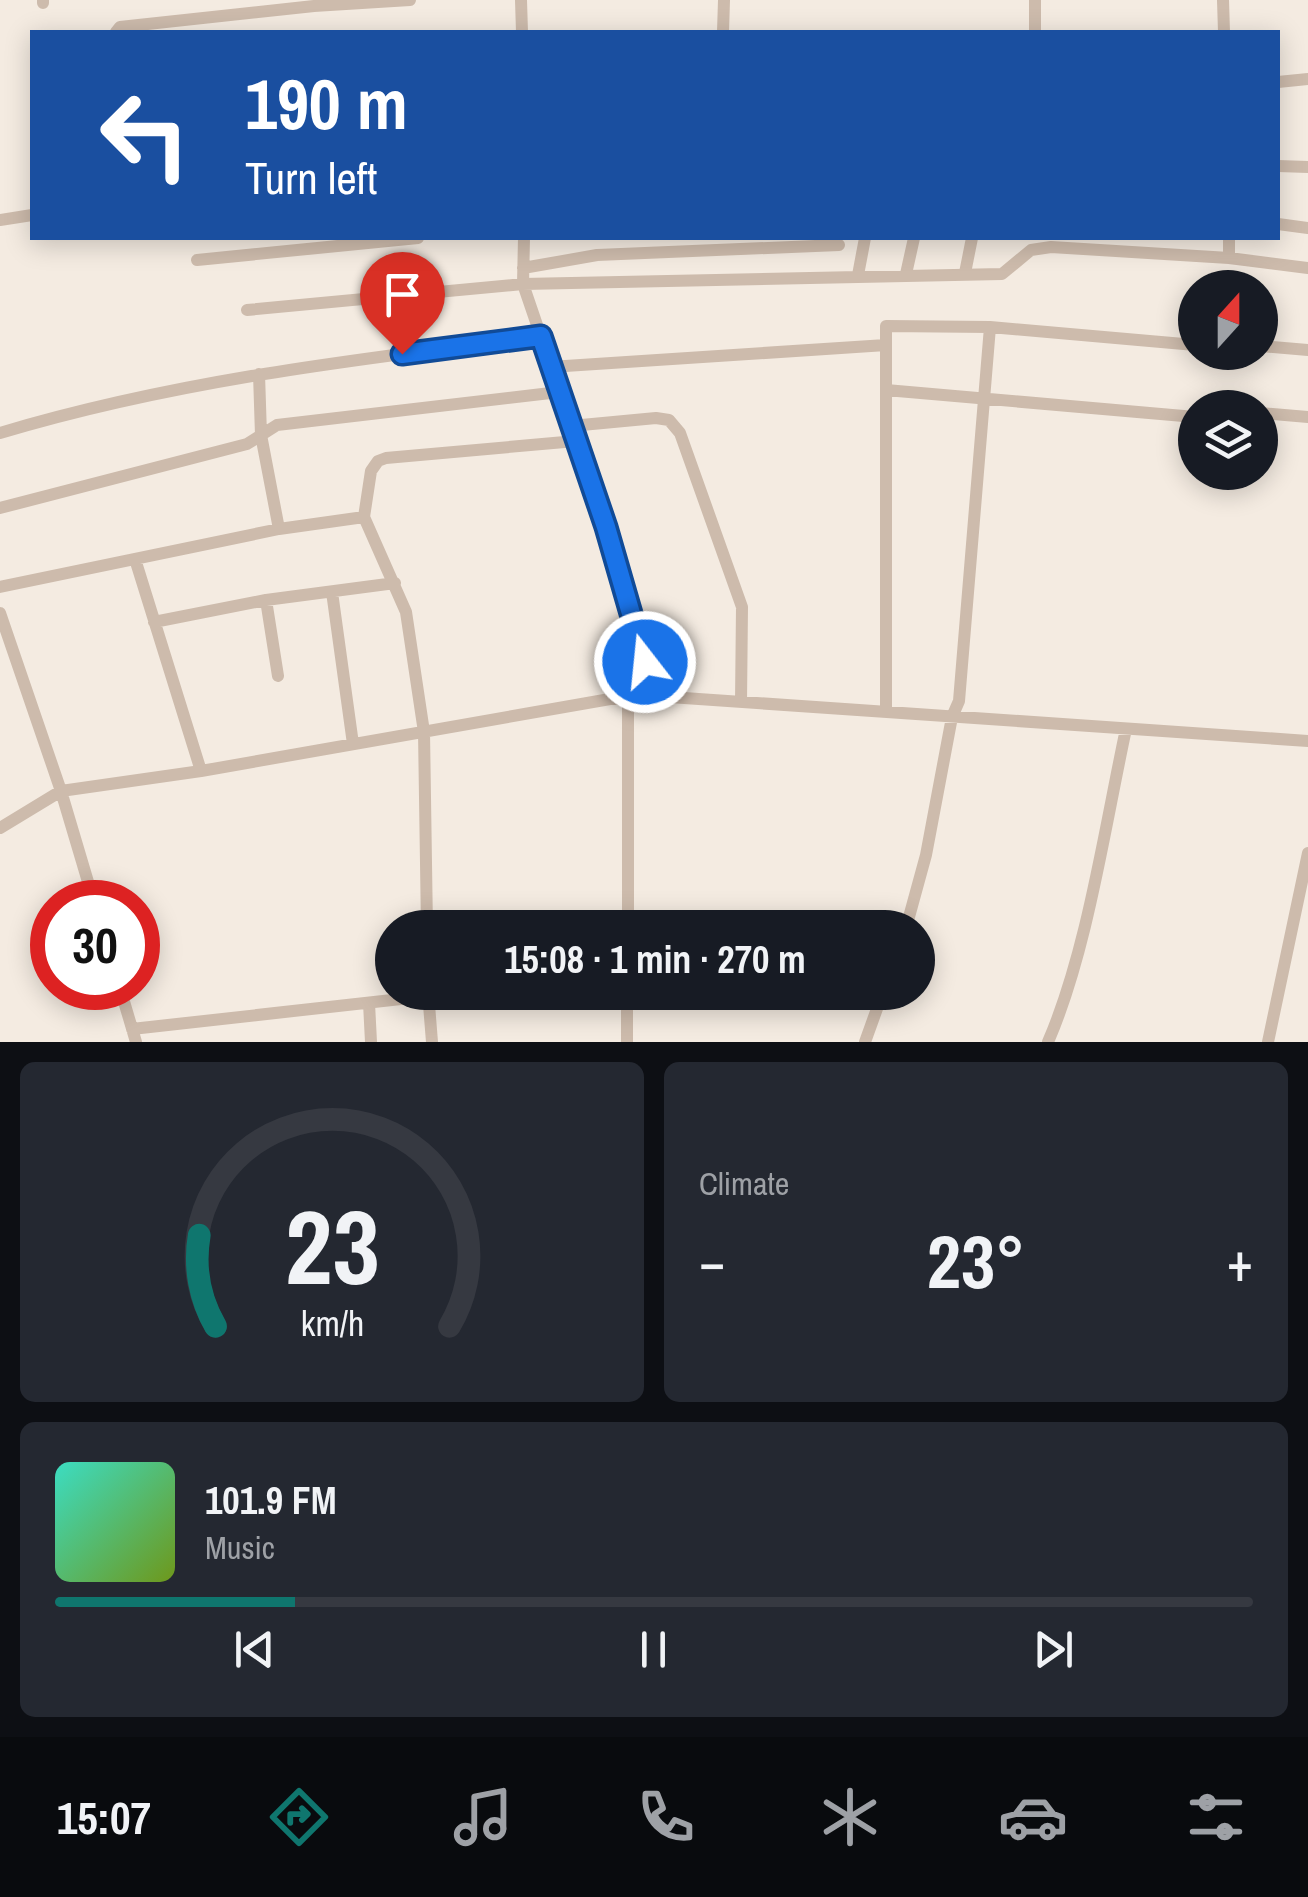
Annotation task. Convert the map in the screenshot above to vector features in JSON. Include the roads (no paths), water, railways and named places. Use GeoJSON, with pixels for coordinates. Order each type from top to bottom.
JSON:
{"type":"FeatureCollection","features":[{"type":"Feature","properties":{"kind":"street"},"geometry":{"type":"LineString","coordinates":[[118,30],[314,6],[410,0]]}},
{"type":"Feature","properties":{"kind":"street"},"geometry":{"type":"LineString","coordinates":[[521,0],[522,30]]}},
{"type":"Feature","properties":{"kind":"street"},"geometry":{"type":"LineString","coordinates":[[722,30],[724,0]]}},
{"type":"Feature","properties":{"kind":"street"},"geometry":{"type":"LineString","coordinates":[[1034,0],[1036,30]]}},
{"type":"Feature","properties":{"kind":"street"},"geometry":{"type":"LineString","coordinates":[[1222,0],[1224,30]]}},
{"type":"Feature","properties":{"kind":"street"},"geometry":{"type":"LineString","coordinates":[[1280,82],[1308,80]]}},
{"type":"Feature","properties":{"kind":"street"},"geometry":{"type":"LineString","coordinates":[[1280,166],[1308,167]]}},
{"type":"Feature","properties":{"kind":"street"},"geometry":{"type":"LineString","coordinates":[[0,220],[30,215]]}},
{"type":"Feature","properties":{"kind":"street"},"geometry":{"type":"LineString","coordinates":[[1280,224],[1308,228]]}},
{"type":"Feature","properties":{"kind":"street"},"geometry":{"type":"LineString","coordinates":[[198,260],[398,240]]}},
{"type":"Feature","properties":{"kind":"street"},"geometry":{"type":"LineString","coordinates":[[524,240],[523,284],[606,527],[655,696]]}},
{"type":"Feature","properties":{"kind":"street"},"geometry":{"type":"LineString","coordinates":[[858,275],[865,240]]}},
{"type":"Feature","properties":{"kind":"street"},"geometry":{"type":"LineString","coordinates":[[906,274],[914,240]]}},
{"type":"Feature","properties":{"kind":"street"},"geometry":{"type":"LineString","coordinates":[[965,273],[972,240]]}},
{"type":"Feature","properties":{"kind":"street"},"geometry":{"type":"LineString","coordinates":[[1229,240],[1230,258]]}},
{"type":"Feature","properties":{"kind":"street"},"geometry":{"type":"LineString","coordinates":[[523,268],[597,255],[839,246]]}},
{"type":"Feature","properties":{"kind":"street"},"geometry":{"type":"LineString","coordinates":[[247,310],[523,284],[1002,274],[1031,250],[1051,246],[1230,258],[1308,268]]}},
{"type":"Feature","properties":{"kind":"street"},"geometry":{"type":"LineString","coordinates":[[886,712],[886,326],[990,327],[1178,344]]}},
{"type":"Feature","properties":{"kind":"street"},"geometry":{"type":"LineString","coordinates":[[911,910],[926,855],[952,716],[959,701],[990,327]]}},
{"type":"Feature","properties":{"kind":"street"},"geometry":{"type":"LineString","coordinates":[[0,433],[66,414],[259,374],[541,336]]}},
{"type":"Feature","properties":{"kind":"street"},"geometry":{"type":"LineString","coordinates":[[550,367],[886,344]]}},
{"type":"Feature","properties":{"kind":"street"},"geometry":{"type":"LineString","coordinates":[[1278,348],[1308,350]]}},
{"type":"Feature","properties":{"kind":"street"},"geometry":{"type":"LineString","coordinates":[[259,374],[262,435],[279,529]]}},
{"type":"Feature","properties":{"kind":"street"},"geometry":{"type":"LineString","coordinates":[[886,390],[1178,416]]}},
{"type":"Feature","properties":{"kind":"street"},"geometry":{"type":"LineString","coordinates":[[0,508],[247,444],[278,425],[559,392]]}},
{"type":"Feature","properties":{"kind":"street"},"geometry":{"type":"LineString","coordinates":[[1278,416],[1308,418]]}},
{"type":"Feature","properties":{"kind":"street"},"geometry":{"type":"LineString","coordinates":[[571,426],[656,418],[669,420],[680,433],[742,607],[742,702]]}},
{"type":"Feature","properties":{"kind":"street"},"geometry":{"type":"LineString","coordinates":[[427,910],[424,732],[406,612],[364,517],[371,471],[378,461],[576,441]]}},
{"type":"Feature","properties":{"kind":"street"},"geometry":{"type":"LineString","coordinates":[[0,587],[279,529],[364,517]]}},
{"type":"Feature","properties":{"kind":"street"},"geometry":{"type":"LineString","coordinates":[[134,559],[201,771]]}},
{"type":"Feature","properties":{"kind":"street"},"geometry":{"type":"LineString","coordinates":[[154,622],[266,600],[395,583]]}},
{"type":"Feature","properties":{"kind":"street"},"geometry":{"type":"LineString","coordinates":[[332,592],[353,744]]}},
{"type":"Feature","properties":{"kind":"street"},"geometry":{"type":"LineString","coordinates":[[266,600],[278,676]]}},
{"type":"Feature","properties":{"kind":"street"},"geometry":{"type":"LineString","coordinates":[[0,614],[87,880]]}},
{"type":"Feature","properties":{"kind":"street"},"geometry":{"type":"LineString","coordinates":[[0,828],[61,791],[655,696],[1308,741]]}},
{"type":"Feature","properties":{"kind":"street"},"geometry":{"type":"LineString","coordinates":[[628,698],[628,910]]}},
{"type":"Feature","properties":{"kind":"street"},"geometry":{"type":"LineString","coordinates":[[1048,1042],[1059,1016],[1084,923],[1126,728]]}},
{"type":"Feature","properties":{"kind":"street"},"geometry":{"type":"LineString","coordinates":[[1268,1042],[1308,854]]}},
{"type":"Feature","properties":{"kind":"street"},"geometry":{"type":"LineString","coordinates":[[127,1010],[134,1035],[375,1002]]}},
{"type":"Feature","properties":{"kind":"street"},"geometry":{"type":"LineString","coordinates":[[369,1003],[371,1042]]}},
{"type":"Feature","properties":{"kind":"street"},"geometry":{"type":"LineString","coordinates":[[429,1010],[432,1042]]}},
{"type":"Feature","properties":{"kind":"street"},"geometry":{"type":"LineString","coordinates":[[627,1010],[627,1042]]}},
{"type":"Feature","properties":{"kind":"street"},"geometry":{"type":"LineString","coordinates":[[865,1042],[877,1010]]}}]}
